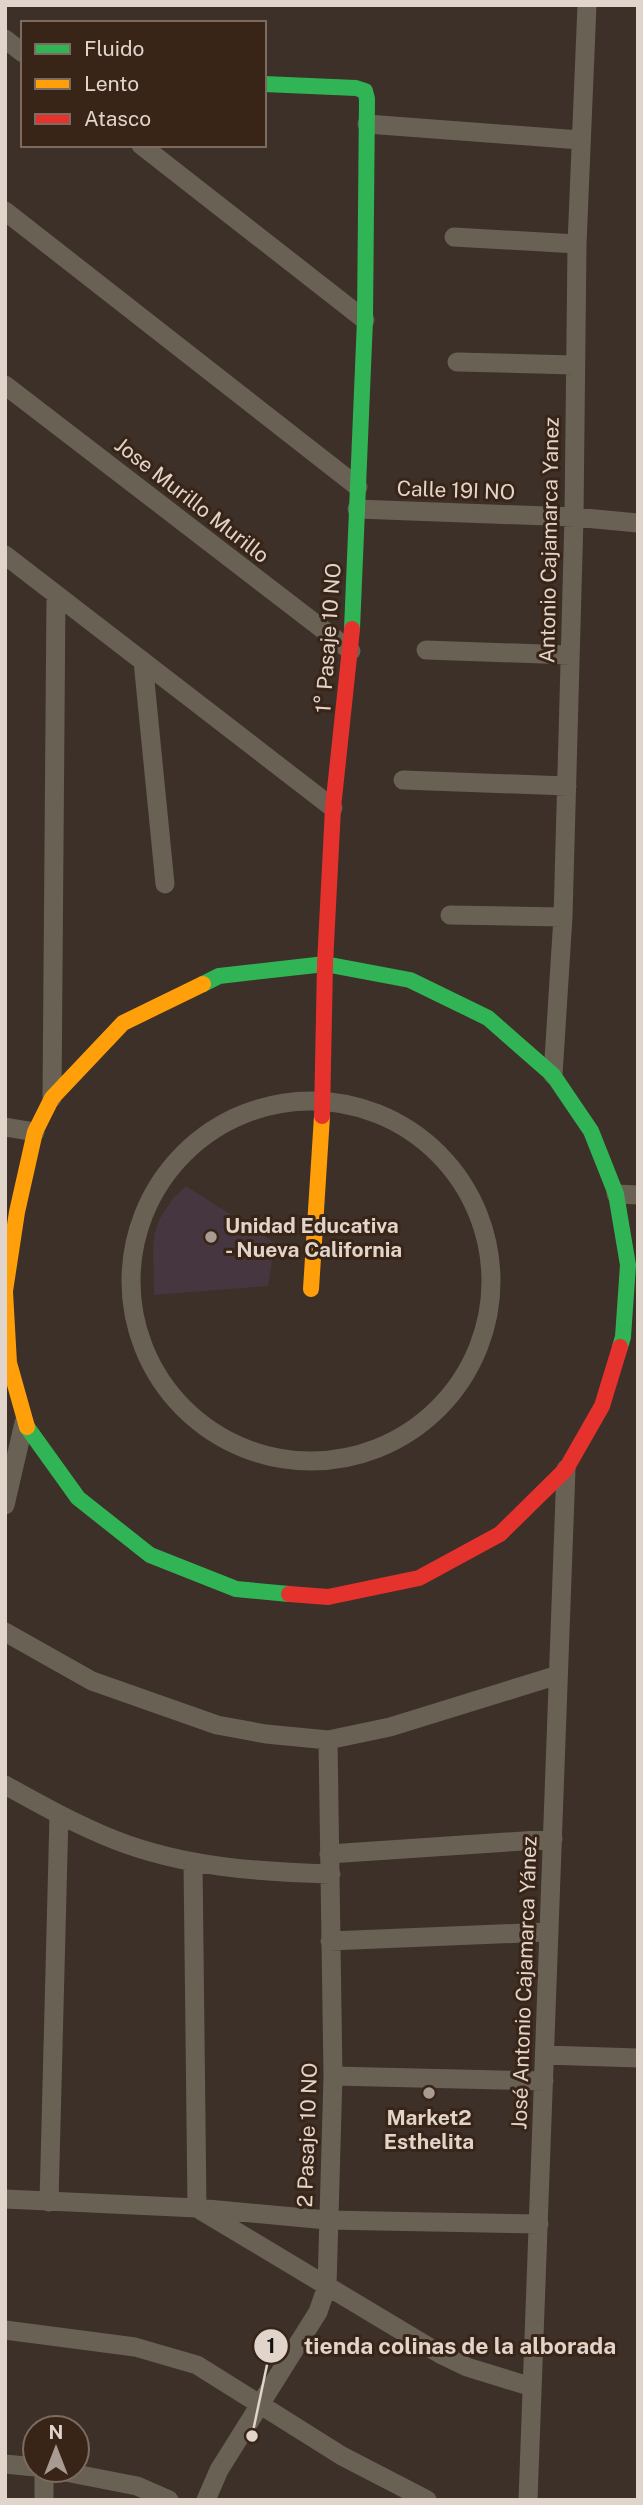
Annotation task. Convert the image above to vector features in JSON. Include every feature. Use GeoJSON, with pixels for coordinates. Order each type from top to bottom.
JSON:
{"type":"FeatureCollection","features":[{"type":"Feature","properties":{"kind":"street","name":"Antonio Cajamarca Yanez"},"geometry":{"type":"LineString","coordinates":[[552,1075],[563,917],[574,517],[577,244],[587,5]]}},
{"type":"Feature","properties":{"kind":"street"},"geometry":{"type":"LineString","coordinates":[[5,39],[21,51]]}},
{"type":"Feature","properties":{"kind":"street","name":"1° Pasaje 10 NO"},"geometry":{"type":"LineString","coordinates":[[266,84],[356,88],[365,91],[368,99],[365,320],[351,651],[333,808],[323,1101],[311,1289]]}},
{"type":"Feature","properties":{"kind":"street"},"geometry":{"type":"LineString","coordinates":[[368,124],[580,140]]}},
{"type":"Feature","properties":{"kind":"street"},"geometry":{"type":"LineString","coordinates":[[144,147],[365,320]]}},
{"type":"Feature","properties":{"kind":"street"},"geometry":{"type":"LineString","coordinates":[[5,211],[358,487]]}},
{"type":"Feature","properties":{"kind":"street"},"geometry":{"type":"LineString","coordinates":[[454,237],[577,244]]}},
{"type":"Feature","properties":{"kind":"street"},"geometry":{"type":"LineString","coordinates":[[457,362],[574,365]]}},
{"type":"Feature","properties":{"kind":"street","name":"Jose Murillo Murillo"},"geometry":{"type":"LineString","coordinates":[[5,385],[351,651]]}},
{"type":"Feature","properties":{"kind":"street","name":"Calle 19I NO"},"geometry":{"type":"LineString","coordinates":[[357,509],[574,517],[638,523]]}},
{"type":"Feature","properties":{"kind":"street"},"geometry":{"type":"LineString","coordinates":[[5,555],[333,808]]}},
{"type":"Feature","properties":{"kind":"street"},"geometry":{"type":"LineString","coordinates":[[52,1098],[56,595]]}},
{"type":"Feature","properties":{"kind":"street"},"geometry":{"type":"LineString","coordinates":[[426,650],[570,655]]}},
{"type":"Feature","properties":{"kind":"street"},"geometry":{"type":"LineString","coordinates":[[143,661],[164,884]]}},
{"type":"Feature","properties":{"kind":"street"},"geometry":{"type":"LineString","coordinates":[[403,780],[567,786]]}},
{"type":"Feature","properties":{"kind":"street"},"geometry":{"type":"LineString","coordinates":[[450,915],[563,917]]}},
{"type":"Feature","properties":{"kind":"street"},"geometry":{"type":"LineString","coordinates":[[326,964],[411,980],[488,1018],[552,1075],[591,1131],[616,1194],[628,1265],[623,1337],[602,1406],[566,1469],[500,1534],[419,1578],[328,1597],[236,1589],[150,1555],[78,1498],[24,1423],[9,1363],[5,1291],[17,1212],[35,1132],[52,1098],[123,1023],[219,976],[326,964]]}},
{"type":"Feature","properties":{"kind":"street"},"geometry":{"type":"LineString","coordinates":[[323,1101],[381,1114],[431,1146],[469,1192],[490,1248],[491,1307],[473,1364],[437,1411],[388,1445],[330,1461],[270,1457],[215,1434],[170,1395],[140,1343],[129,1285],[138,1226],[166,1173],[208,1132],[263,1107],[323,1101]]}},
{"type":"Feature","properties":{"kind":"street"},"geometry":{"type":"LineString","coordinates":[[5,1127],[35,1132]]}},
{"type":"Feature","properties":{"kind":"street"},"geometry":{"type":"LineString","coordinates":[[616,1194],[638,1195]]}},
{"type":"Feature","properties":{"kind":"street"},"geometry":{"type":"LineString","coordinates":[[5,1505],[24,1423]]}},
{"type":"Feature","properties":{"kind":"street","name":"José Antonio Cajamarca Yánez"},"geometry":{"type":"LineString","coordinates":[[528,2500],[566,1469]]}},
{"type":"Feature","properties":{"kind":"street"},"geometry":{"type":"LineString","coordinates":[[5,1632],[92,1681],[217,1725],[266,1734],[328,1740],[390,1727],[558,1675]]}},
{"type":"Feature","properties":{"kind":"street","name":"2 Pasaje 10 NO"},"geometry":{"type":"LineString","coordinates":[[206,2500],[219,2470],[318,2312],[327,2286],[333,2076],[328,1740]]}},
{"type":"Feature","properties":{"kind":"street"},"geometry":{"type":"LineString","coordinates":[[5,1785],[59,1815],[117,1841],[192,1862],[262,1872],[331,1874]]}},
{"type":"Feature","properties":{"kind":"street"},"geometry":{"type":"LineString","coordinates":[[49,2202],[59,1815]]}},
{"type":"Feature","properties":{"kind":"street"},"geometry":{"type":"LineString","coordinates":[[329,1854],[552,1839]]}},
{"type":"Feature","properties":{"kind":"street"},"geometry":{"type":"LineString","coordinates":[[192,1862],[197,2208]]}},
{"type":"Feature","properties":{"kind":"street"},"geometry":{"type":"LineString","coordinates":[[330,1941],[549,1932]]}},
{"type":"Feature","properties":{"kind":"street"},"geometry":{"type":"LineString","coordinates":[[545,2055],[638,2058]]}},
{"type":"Feature","properties":{"kind":"street"},"geometry":{"type":"LineString","coordinates":[[333,2076],[544,2081]]}},
{"type":"Feature","properties":{"kind":"street"},"geometry":{"type":"LineString","coordinates":[[5,2199],[197,2208],[327,2220],[538,2224]]}},
{"type":"Feature","properties":{"kind":"street"},"geometry":{"type":"LineString","coordinates":[[197,2208],[442,2355],[467,2367],[532,2387]]}},
{"type":"Feature","properties":{"kind":"street"},"geometry":{"type":"LineString","coordinates":[[5,2330],[135,2347],[197,2365],[342,2456],[427,2500]]}},
{"type":"Feature","properties":{"kind":"street"},"geometry":{"type":"LineString","coordinates":[[91,2477],[138,2486],[169,2500]]}},
{"type":"Feature","properties":{"kind":"shaded area","name":"Unidad Educativa - Nueva California"},"geometry":{"type":"Polygon","coordinates":[[[186,1186],[275,1243],[268,1286],[154,1295],[155,1232],[160,1218],[173,1198],[186,1186]]]}},
{"type":"Feature","properties":{"kind":"traffic: fast"},"geometry":{"type":"LineString","coordinates":[[266,84],[356,88],[365,91],[367,99],[365,320],[352,629]]}},
{"type":"Feature","properties":{"kind":"traffic: fast"},"geometry":{"type":"LineString","coordinates":[[203,984],[219,976],[325,964],[410,980],[488,1018],[553,1075],[591,1131],[616,1194],[628,1265],[620,1347]]}},
{"type":"Feature","properties":{"kind":"traffic: fast"},"geometry":{"type":"LineString","coordinates":[[27,1427],[78,1498],[150,1555],[236,1589],[289,1594]]}},
{"type":"Feature","properties":{"kind":"traffic: slow"},"geometry":{"type":"LineString","coordinates":[[5,1291],[17,1212],[35,1132],[52,1098],[123,1023],[203,984]]}},
{"type":"Feature","properties":{"kind":"traffic: slow"},"geometry":{"type":"LineString","coordinates":[[311,1289],[322,1116]]}},
{"type":"Feature","properties":{"kind":"traffic: slow"},"geometry":{"type":"LineString","coordinates":[[5,1292],[9,1363],[27,1427]]}},
{"type":"Feature","properties":{"kind":"traffic: jam"},"geometry":{"type":"LineString","coordinates":[[322,1116],[325,964],[333,808],[352,629]]}},
{"type":"Feature","properties":{"kind":"traffic: jam"},"geometry":{"type":"LineString","coordinates":[[289,1594],[328,1597],[419,1578],[500,1534],[566,1469],[602,1406],[620,1347]]}},
{"type":"Feature","properties":{"kind":"place","name":"Unidad Educativa - Nueva California"},"geometry":{"type":"Point","coordinates":[211,1237]}},
{"type":"Feature","properties":{"kind":"place","name":"Market2 Esthelita"},"geometry":{"type":"Point","coordinates":[429,2093]}},
{"type":"Feature","properties":{"kind":"place","name":"tienda colinas de la alborada"},"geometry":{"type":"Point","coordinates":[252,2436]}}]}
